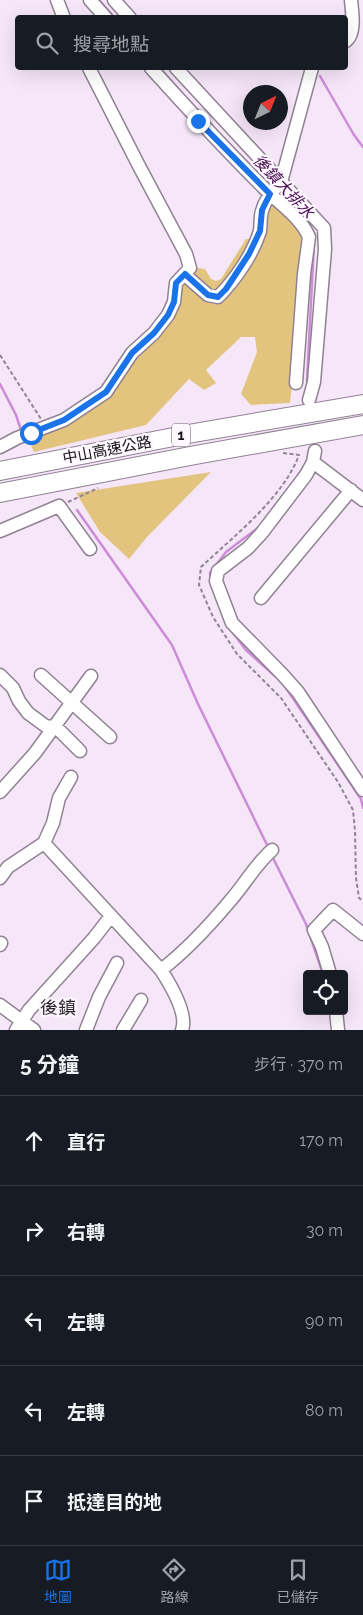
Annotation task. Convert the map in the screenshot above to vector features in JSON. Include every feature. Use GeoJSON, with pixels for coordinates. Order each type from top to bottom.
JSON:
{"type":"FeatureCollection","features":[{"type":"Feature","properties":{"kind":"highway","name":"中山高速公路"},"geometry":{"type":"LineString","coordinates":[[0,471],[194,433],[363,404]]}},
{"type":"Feature","properties":{"kind":"highway","name":"中山高速公路"},"geometry":{"type":"LineString","coordinates":[[0,493],[363,425]]}},
{"type":"Feature","properties":{"kind":"street"},"geometry":{"type":"LineString","coordinates":[[57,0],[63,15]]}},
{"type":"Feature","properties":{"kind":"street"},"geometry":{"type":"LineString","coordinates":[[90,0],[103,15]]}},
{"type":"Feature","properties":{"kind":"street"},"geometry":{"type":"LineString","coordinates":[[114,0],[127,15]]}},
{"type":"Feature","properties":{"kind":"street"},"geometry":{"type":"LineString","coordinates":[[348,39],[351,32],[351,0]]}},
{"type":"Feature","properties":{"kind":"street"},"geometry":{"type":"LineString","coordinates":[[0,447],[17,438],[64,420],[106,392],[132,353],[154,333],[168,315],[174,302],[176,283],[190,268],[186,254],[90,70]]}},
{"type":"Feature","properties":{"kind":"street"},"geometry":{"type":"LineString","coordinates":[[153,70],[198,121],[275,189],[324,228],[325,249],[314,382],[309,400]]}},
{"type":"Feature","properties":{"kind":"street"},"geometry":{"type":"LineString","coordinates":[[178,70],[275,189],[309,237],[304,274],[296,383]]}},
{"type":"Feature","properties":{"kind":"street"},"geometry":{"type":"LineString","coordinates":[[185,274],[208,295],[218,297],[226,289],[249,254],[260,231],[262,210],[275,189],[311,70]]}},
{"type":"Feature","properties":{"kind":"street"},"geometry":{"type":"LineString","coordinates":[[363,500],[314,456],[306,475],[261,534],[248,548],[218,571],[216,580],[232,623],[298,692],[363,790]]}},
{"type":"Feature","properties":{"kind":"street"},"geometry":{"type":"LineString","coordinates":[[261,598],[351,490]]}},
{"type":"Feature","properties":{"kind":"street"},"geometry":{"type":"LineString","coordinates":[[0,531],[59,506],[90,549]]}},
{"type":"Feature","properties":{"kind":"street"},"geometry":{"type":"LineString","coordinates":[[0,675],[13,688],[19,701],[28,713],[47,727],[54,726]]}},
{"type":"Feature","properties":{"kind":"street"},"geometry":{"type":"LineString","coordinates":[[41,675],[110,737]]}},
{"type":"Feature","properties":{"kind":"street"},"geometry":{"type":"LineString","coordinates":[[0,792],[35,753],[91,676]]}},
{"type":"Feature","properties":{"kind":"street"},"geometry":{"type":"LineString","coordinates":[[54,726],[80,751]]}},
{"type":"Feature","properties":{"kind":"street"},"geometry":{"type":"LineString","coordinates":[[0,878],[4,862],[44,843],[54,824],[59,798],[71,777]]}},
{"type":"Feature","properties":{"kind":"street"},"geometry":{"type":"LineString","coordinates":[[44,843],[162,970],[172,987],[182,1012],[182,1030]]}},
{"type":"Feature","properties":{"kind":"street"},"geometry":{"type":"LineString","coordinates":[[162,970],[180,955],[231,900],[260,860],[269,852]]}},
{"type":"Feature","properties":{"kind":"street"},"geometry":{"type":"LineString","coordinates":[[329,970],[322,947],[314,930],[334,910],[363,934]]}},
{"type":"Feature","properties":{"kind":"street"},"geometry":{"type":"LineString","coordinates":[[19,1025],[29,1010],[94,938],[111,916]]}},
{"type":"Feature","properties":{"kind":"street"},"geometry":{"type":"LineString","coordinates":[[86,1030],[99,997],[117,963]]}},
{"type":"Feature","properties":{"kind":"street"},"geometry":{"type":"LineString","coordinates":[[122,1030],[141,1000]]}},
{"type":"Feature","properties":{"kind":"street"},"geometry":{"type":"LineString","coordinates":[[0,1005],[19,1025],[34,1030]]}},
{"type":"Feature","properties":{"kind":"street"},"geometry":{"type":"LineString","coordinates":[[336,1015],[338,1030]]}},
{"type":"Feature","properties":{"kind":"path"},"geometry":{"type":"LineString","coordinates":[[0,355],[46,428]]}},
{"type":"Feature","properties":{"kind":"path"},"geometry":{"type":"LineString","coordinates":[[282,453],[299,455],[286,480],[250,522],[201,567],[199,584],[213,617],[237,654],[281,698],[338,782],[353,810],[356,878],[359,898],[363,900]]}},
{"type":"Feature","properties":{"kind":"path"},"geometry":{"type":"LineString","coordinates":[[59,506],[104,485]]}},
{"type":"Feature","properties":{"kind":"shaded area"},"geometry":{"type":"Polygon","coordinates":[[[270,200],[302,234],[306,245],[290,403],[251,405],[241,394],[257,352],[255,337],[241,337],[206,370],[216,383],[204,390],[189,379],[146,425],[34,452],[28,439],[107,398],[142,352],[190,272],[197,268],[205,269],[211,279],[216,281],[221,279],[246,239],[251,239],[270,200]]]}},
{"type":"Feature","properties":{"kind":"shaded area"},"geometry":{"type":"Polygon","coordinates":[[[211,472],[147,537],[129,559],[100,532],[76,493],[211,472]]]}},
{"type":"Feature","properties":{"kind":"waterway","name":"後鎮大排水"},"geometry":{"type":"LineString","coordinates":[[99,0],[112,15]]}},
{"type":"Feature","properties":{"kind":"waterway","name":"後鎮大排水"},"geometry":{"type":"LineString","coordinates":[[162,70],[188,100]]}},
{"type":"Feature","properties":{"kind":"waterway"},"geometry":{"type":"LineString","coordinates":[[320,76],[363,147]]}},
{"type":"Feature","properties":{"kind":"waterway","name":"後鎮大排水"},"geometry":{"type":"LineString","coordinates":[[256,171],[271,186]]}},
{"type":"Feature","properties":{"kind":"waterway","name":"後鎮大排水"},"geometry":{"type":"LineString","coordinates":[[307,381],[314,243]]}},
{"type":"Feature","properties":{"kind":"waterway"},"geometry":{"type":"LineString","coordinates":[[0,384],[16,415],[21,430]]}},
{"type":"Feature","properties":{"kind":"waterway"},"geometry":{"type":"LineString","coordinates":[[298,475],[302,470]]}},
{"type":"Feature","properties":{"kind":"waterway"},"geometry":{"type":"LineString","coordinates":[[77,510],[172,645],[198,704],[269,849]]}},
{"type":"Feature","properties":{"kind":"waterway"},"geometry":{"type":"LineString","coordinates":[[211,579],[210,573],[226,552],[259,527]]}},
{"type":"Feature","properties":{"kind":"waterway"},"geometry":{"type":"LineString","coordinates":[[227,625],[246,650],[276,677]]}},
{"type":"Feature","properties":{"kind":"waterway"},"geometry":{"type":"LineString","coordinates":[[286,688],[361,799],[363,808]]}},
{"type":"Feature","properties":{"kind":"waterway"},"geometry":{"type":"LineString","coordinates":[[272,856],[306,924],[322,970]]}},
{"type":"Feature","properties":{"kind":"district","name":"後鎮"},"geometry":{"type":"Point","coordinates":[58,1008]}},
{"type":"Feature","properties":{"kind":"route"},"geometry":{"type":"LineString","coordinates":[[31,433],[64,420],[106,392],[132,353],[154,333],[168,315],[174,302],[176,283],[185,274],[208,295],[218,297],[226,289],[249,254],[260,231],[262,210],[270,194],[198,121]]}}]}
